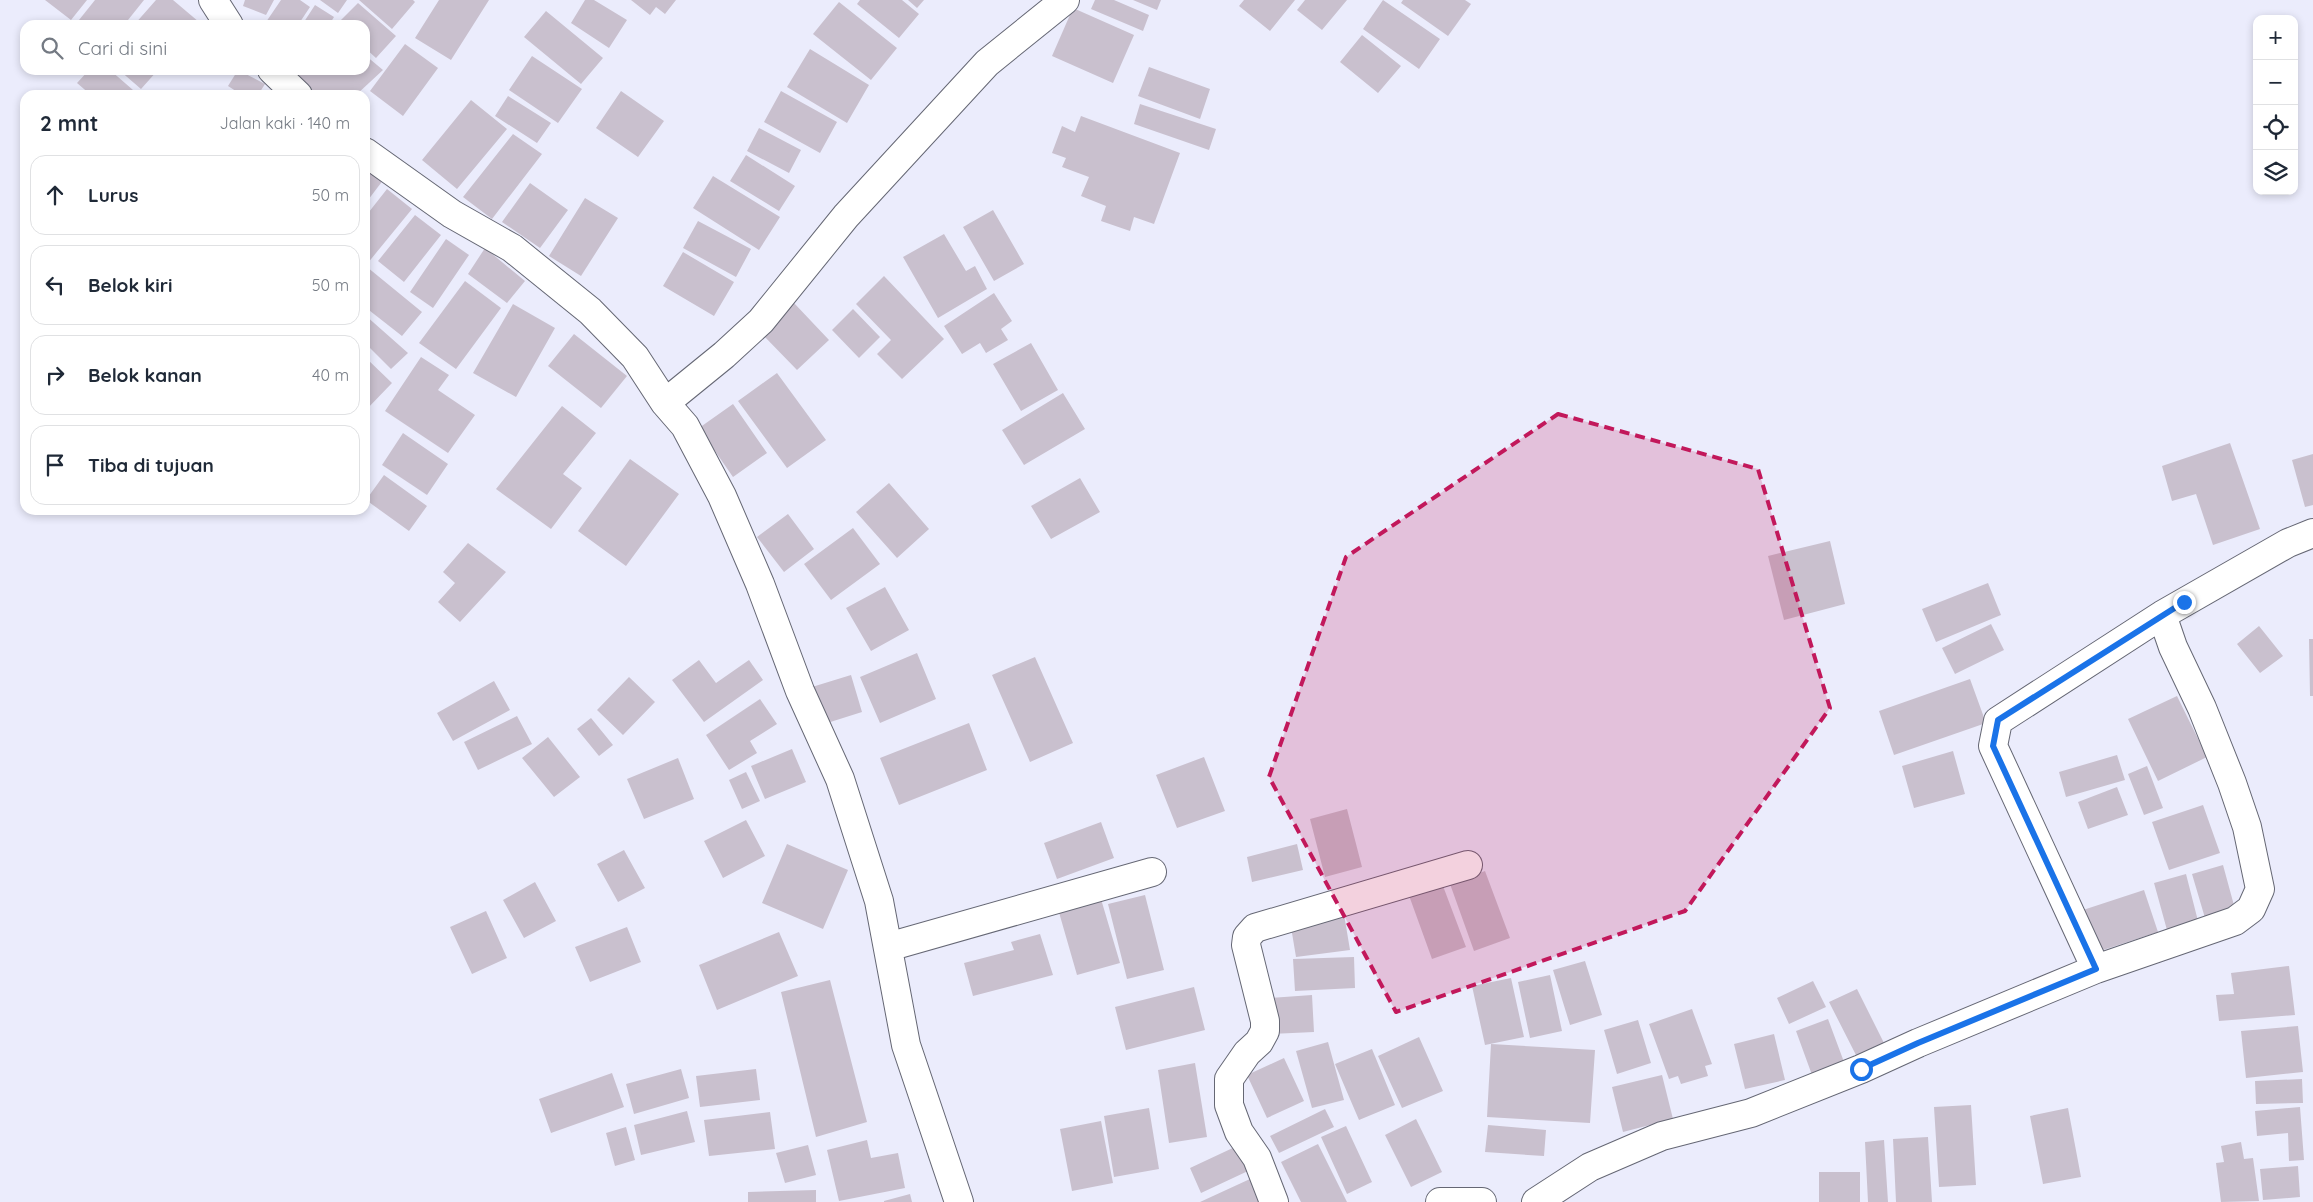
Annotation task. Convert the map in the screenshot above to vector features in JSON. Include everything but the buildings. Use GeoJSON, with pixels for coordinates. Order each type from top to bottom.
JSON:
{"type":"FeatureCollection","features":[{"type":"Feature","properties":{"kind":"street"},"geometry":{"type":"LineString","coordinates":[[212,0],[226,20]]}},
{"type":"Feature","properties":{"kind":"street"},"geometry":{"type":"LineString","coordinates":[[665,403],[724,355],[761,321],[846,216],[988,63],[1065,0]]}},
{"type":"Feature","properties":{"kind":"street"},"geometry":{"type":"LineString","coordinates":[[277,75],[293,90]]}},
{"type":"Feature","properties":{"kind":"street"},"geometry":{"type":"LineString","coordinates":[[370,156],[452,214],[512,248],[590,311],[635,357],[665,403],[685,426],[722,496],[760,584],[800,691],[840,778],[879,901],[906,1045],[959,1202]]}},
{"type":"Feature","properties":{"kind":"street"},"geometry":{"type":"LineString","coordinates":[[2096,969],[1993,746],[1998,720],[2162,615],[2288,543],[2313,533]]}},
{"type":"Feature","properties":{"kind":"street"},"geometry":{"type":"LineString","coordinates":[[1536,1202],[1590,1167],[1662,1136],[1751,1113],[1861,1069],[1918,1043],[2096,969],[2235,921],[2252,909],[2260,889],[2247,826],[2202,708],[2173,647],[2162,615]]}},
{"type":"Feature","properties":{"kind":"street"},"geometry":{"type":"LineString","coordinates":[[1274,1202],[1257,1158],[1239,1132],[1229,1106],[1229,1079],[1265,1031],[1265,1021],[1246,945],[1246,937],[1255,928],[1468,865]]}},
{"type":"Feature","properties":{"kind":"street"},"geometry":{"type":"LineString","coordinates":[[888,947],[1152,872]]}},
{"type":"Feature","properties":{"kind":"street"},"geometry":{"type":"LineString","coordinates":[[1440,1202],[1482,1202]]}},
{"type":"Feature","properties":{"kind":"highlighted area"},"geometry":{"type":"Polygon","coordinates":[[[1558,414],[1758,469],[1830,708],[1685,911],[1396,1012],[1269,777],[1346,557],[1558,414]]]}},
{"type":"Feature","properties":{"kind":"route"},"geometry":{"type":"LineString","coordinates":[[1861,1069],[1918,1043],[2096,969],[1993,746],[1998,720],[2184,602]]}}]}
